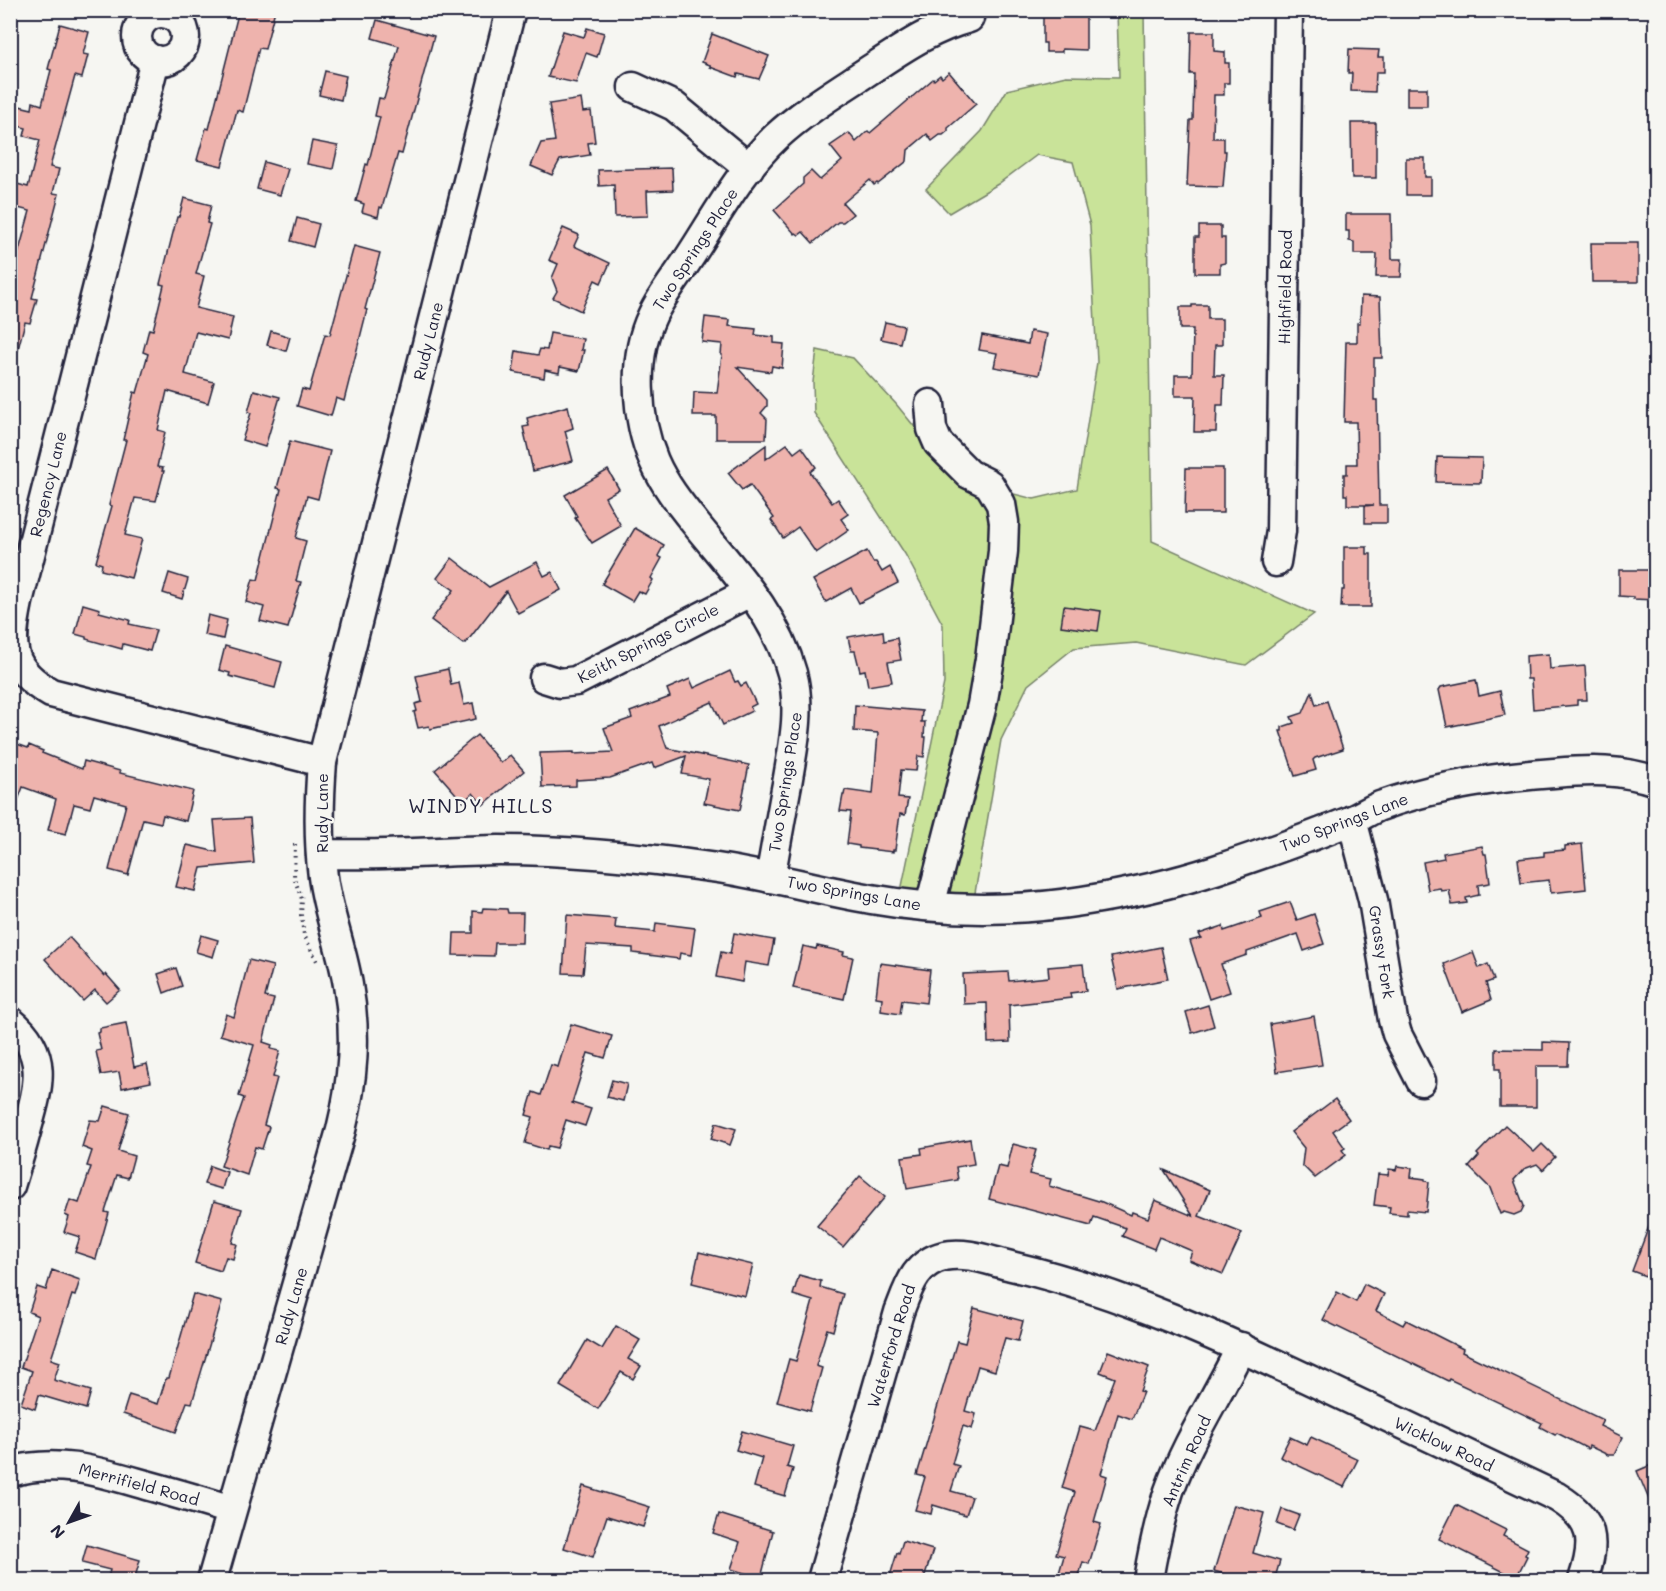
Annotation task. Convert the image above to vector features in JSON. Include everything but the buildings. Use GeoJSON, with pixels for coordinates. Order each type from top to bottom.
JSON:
{"type":"FeatureCollection","features":[{"type":"Feature","properties":{"kind":"street","name":"Rudy Lane"},"geometry":{"type":"LineString","coordinates":[[212,1581],[341,1130],[353,1067],[354,1025],[348,983],[331,919],[321,854],[318,811],[322,762],[511,10]]}},
{"type":"Feature","properties":{"kind":"street","name":"Highfield Road"},"geometry":{"type":"LineString","coordinates":[[1276,562],[1281,531],[1288,10]]}},
{"type":"Feature","properties":{"kind":"street","name":"Two Springs Place"},"geometry":{"type":"LineString","coordinates":[[771,878],[796,733],[797,704],[793,676],[783,643],[770,618],[674,496],[654,461],[645,434],[640,406],[639,372],[643,343],[651,316],[749,168],[775,138],[801,116],[921,36],[947,24],[969,18]]}},
{"type":"Feature","properties":{"kind":"street","name":"Regency Lane"},"geometry":{"type":"LineString","coordinates":[[155,60],[18,602],[12,629],[13,650],[18,664],[28,677],[51,693],[322,762]]}},
{"type":"Feature","properties":{"kind":"street"},"geometry":{"type":"LineString","coordinates":[[633,87],[674,106],[749,168]]}},
{"type":"Feature","properties":{"kind":"street"},"geometry":{"type":"LineString","coordinates":[[930,404],[932,429],[938,443],[969,474],[989,484],[1001,504],[1004,522],[993,638],[982,705],[930,906]]}},
{"type":"Feature","properties":{"kind":"street","name":"Keith Springs Circle"},"geometry":{"type":"LineString","coordinates":[[544,678],[560,683],[576,681],[750,592]]}},
{"type":"Feature","properties":{"kind":"street","name":"Two Springs Lane"},"geometry":{"type":"LineString","coordinates":[[321,854],[501,850],[576,853],[711,867],[868,899],[972,909],[1042,906],[1165,885],[1213,870],[1352,820],[1378,807],[1426,792],[1522,775],[1601,770],[1623,772],[1656,781]]}},
{"type":"Feature","properties":{"kind":"street","name":"Grassy Fork"},"geometry":{"type":"LineString","coordinates":[[1352,820],[1374,900],[1393,1020],[1397,1034],[1421,1081]]}},
{"type":"Feature","properties":{"kind":"street"},"geometry":{"type":"LineString","coordinates":[[10,1021],[31,1044],[38,1064],[39,1083],[10,1186]]}},
{"type":"Feature","properties":{"kind":"street","name":"Waterford Road"},"geometry":{"type":"LineString","coordinates":[[822,1581],[899,1312],[911,1279],[930,1261],[947,1255],[969,1256],[1039,1272],[1148,1309],[1242,1347]]}},
{"type":"Feature","properties":{"kind":"street","name":"Antrim Road"},"geometry":{"type":"LineString","coordinates":[[1148,1581],[1156,1536],[1170,1489],[1189,1446],[1242,1347]]}},
{"type":"Feature","properties":{"kind":"street","name":"Wicklow Road"},"geometry":{"type":"LineString","coordinates":[[1242,1347],[1557,1497],[1572,1507],[1584,1521],[1591,1542],[1590,1558],[1583,1581]]}},
{"type":"Feature","properties":{"kind":"street","name":"Merrifield Road"},"geometry":{"type":"LineString","coordinates":[[10,1472],[38,1466],[59,1465],[88,1469],[231,1510]]}},
{"type":"Feature","properties":{"kind":"green space"},"geometry":{"type":"Polygon","coordinates":[[[1117,11],[1144,11],[1152,541],[1314,614],[1246,665],[1136,643],[1074,648],[1028,685],[1001,740],[974,899],[901,891],[944,683],[943,625],[905,554],[814,413],[813,382],[817,350],[853,358],[896,404],[958,480],[1034,499],[1077,489],[1097,362],[1090,225],[1073,162],[1037,155],[998,184],[949,213],[926,189],[982,131],[1007,90],[1066,76],[1119,77],[1117,11]]]}},
{"type":"Feature","properties":{"kind":"district","name":"WINDY HILLS"},"geometry":{"type":"Point","coordinates":[481,806]}}]}
